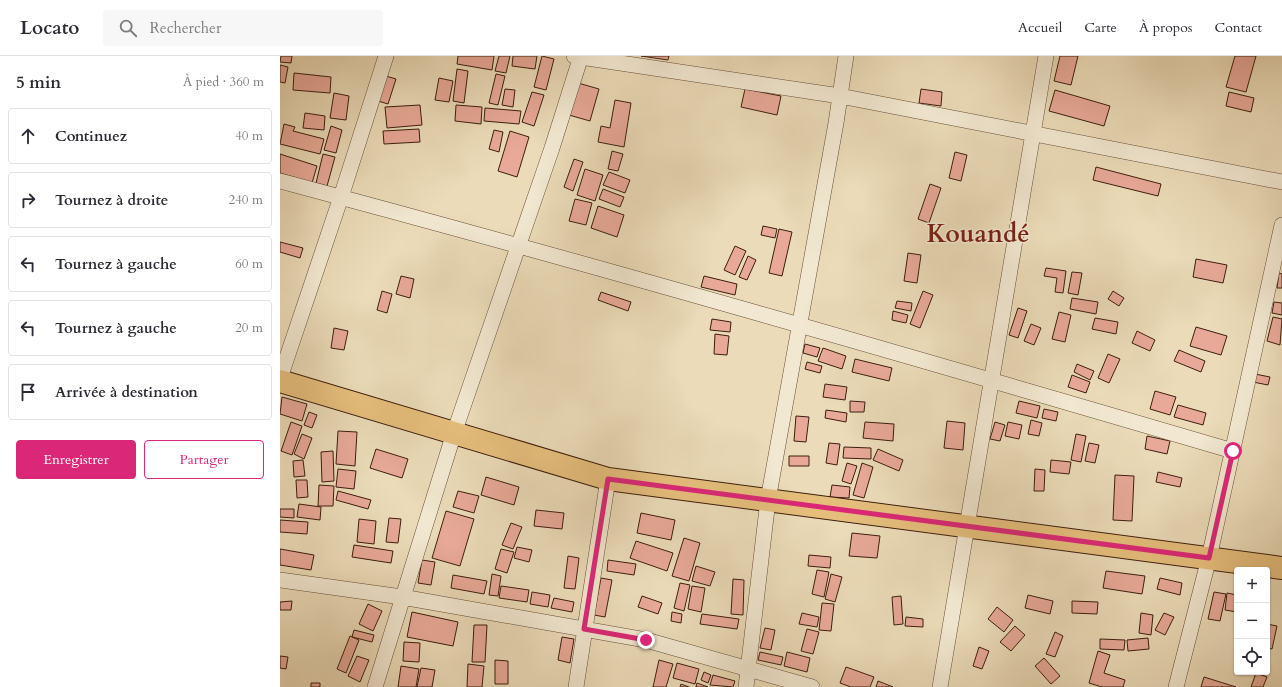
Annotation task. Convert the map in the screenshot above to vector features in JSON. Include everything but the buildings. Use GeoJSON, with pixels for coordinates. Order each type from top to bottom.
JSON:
{"type":"FeatureCollection","features":[{"type":"Feature","properties":{"kind":"main road"},"geometry":{"type":"LineString","coordinates":[[280,380],[608,479],[1282,568]]}},
{"type":"Feature","properties":{"kind":"street"},"geometry":{"type":"LineString","coordinates":[[280,380],[386,56]]}},
{"type":"Feature","properties":{"kind":"street"},"geometry":{"type":"LineString","coordinates":[[375,687],[454,433],[518,245],[578,56],[840,96],[1282,182]]}},
{"type":"Feature","properties":{"kind":"street"},"geometry":{"type":"LineString","coordinates":[[746,687],[768,500],[846,56]]}},
{"type":"Feature","properties":{"kind":"street"},"geometry":{"type":"LineString","coordinates":[[940,687],[1046,56]]}},
{"type":"Feature","properties":{"kind":"street"},"geometry":{"type":"LineString","coordinates":[[280,181],[518,245],[800,324],[1233,451]]}},
{"type":"Feature","properties":{"kind":"street"},"geometry":{"type":"LineString","coordinates":[[1176,687],[1209,558],[1282,225]]}},
{"type":"Feature","properties":{"kind":"street"},"geometry":{"type":"LineString","coordinates":[[576,687],[608,479]]}},
{"type":"Feature","properties":{"kind":"street"},"geometry":{"type":"LineString","coordinates":[[280,580],[402,598],[646,640],[812,687]]}},
{"type":"Feature","properties":{"kind":"district","name":"Kouandé"},"geometry":{"type":"Point","coordinates":[978,234]}},
{"type":"Feature","properties":{"kind":"route"},"geometry":{"type":"LineString","coordinates":[[646,640],[584,629],[608,479],[1209,558],[1233,451]]}}]}
